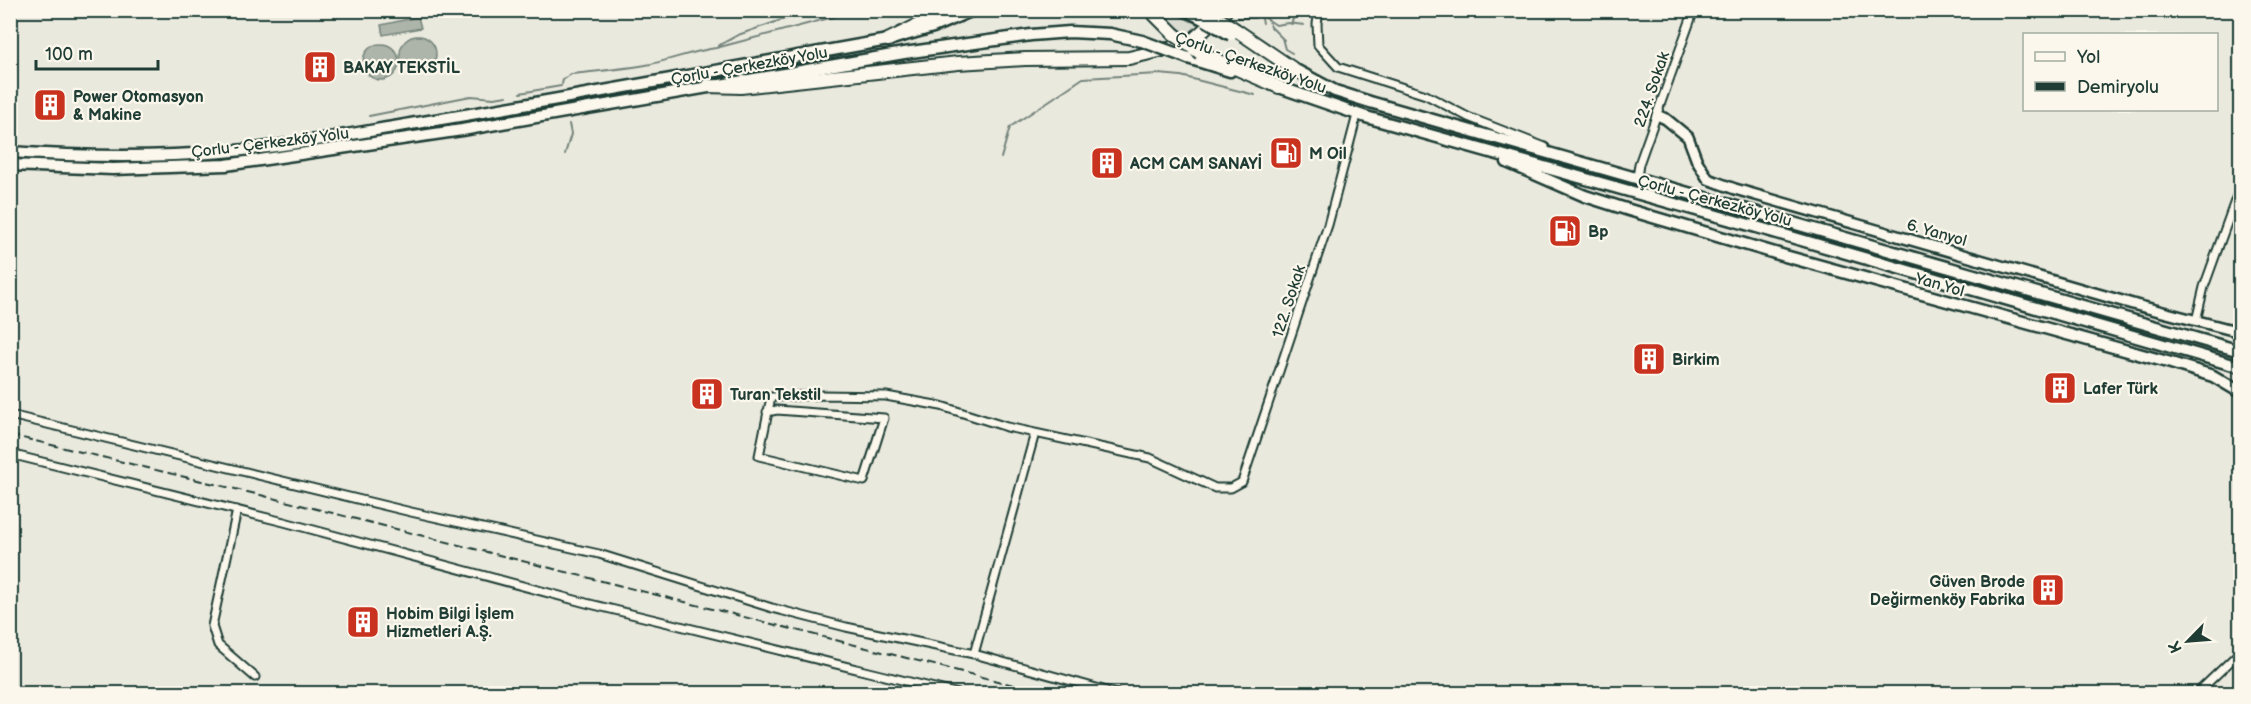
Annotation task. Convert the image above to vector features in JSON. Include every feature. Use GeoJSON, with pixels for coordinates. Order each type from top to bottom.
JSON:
{"type":"FeatureCollection","features":[{"type":"Feature","properties":{"kind":"highway"},"geometry":{"type":"LineString","coordinates":[[888,40],[949,10]]}},
{"type":"Feature","properties":{"kind":"highway"},"geometry":{"type":"LineString","coordinates":[[1150,10],[1194,55],[1279,87]]}},
{"type":"Feature","properties":{"kind":"highway"},"geometry":{"type":"LineString","coordinates":[[707,86],[741,87],[958,63],[1025,59],[1129,58],[1176,47],[1194,39],[1226,10]]}},
{"type":"Feature","properties":{"kind":"highway"},"geometry":{"type":"LineString","coordinates":[[1206,14],[1292,68]]}},
{"type":"Feature","properties":{"kind":"main road","name":"Çorlu - Çerkezköy Yolu"},"geometry":{"type":"LineString","coordinates":[[10,152],[170,155],[237,150],[513,107],[888,40],[933,27],[973,10]]}},
{"type":"Feature","properties":{"kind":"main road","name":"Çorlu - Çerkezköy Yolu"},"geometry":{"type":"LineString","coordinates":[[1186,10],[1206,14]]}},
{"type":"Feature","properties":{"kind":"main road","name":"Çorlu - Çerkezköy Yolu"},"geometry":{"type":"LineString","coordinates":[[10,165],[113,169],[226,165],[462,130],[904,53],[1032,35],[1110,34],[1194,55]]}},
{"type":"Feature","properties":{"kind":"main road","name":"Çorlu - Çerkezköy Yolu"},"geometry":{"type":"LineString","coordinates":[[1292,68],[1335,91],[2241,351]]}},
{"type":"Feature","properties":{"kind":"main road","name":"Çorlu - Çerkezköy Yolu"},"geometry":{"type":"LineString","coordinates":[[1279,87],[1357,115],[2241,367]]}},
{"type":"Feature","properties":{"kind":"main road","name":"6. Yanyol"},"geometry":{"type":"LineString","coordinates":[[1657,115],[1688,136],[1708,179],[1735,189],[2136,305],[2241,332]]}},
{"type":"Feature","properties":{"kind":"main road"},"geometry":{"type":"LineString","coordinates":[[10,144],[42,154]]}},
{"type":"Feature","properties":{"kind":"main road","name":"Yan Yol"},"geometry":{"type":"LineString","coordinates":[[1482,149],[1549,182],[1585,196],[1785,256],[2171,363],[2213,376],[2241,393]]}},
{"type":"Feature","properties":{"kind":"main road"},"geometry":{"type":"LineString","coordinates":[[1629,210],[1637,178]]}},
{"type":"Feature","properties":{"kind":"street"},"geometry":{"type":"LineString","coordinates":[[1320,10],[1317,24],[1318,45],[1338,67],[1425,96],[1468,117],[1569,157]]}},
{"type":"Feature","properties":{"kind":"street","name":"224. Sokak"},"geometry":{"type":"LineString","coordinates":[[1637,178],[1639,164],[1694,10]]}},
{"type":"Feature","properties":{"kind":"street","name":"122. Sokak"},"geometry":{"type":"LineString","coordinates":[[1035,433],[1150,458],[1215,488],[1231,488],[1242,482],[1328,225],[1357,115]]}},
{"type":"Feature","properties":{"kind":"street"},"geometry":{"type":"LineString","coordinates":[[2196,321],[2204,287],[2241,188]]}},
{"type":"Feature","properties":{"kind":"street"},"geometry":{"type":"LineString","coordinates":[[767,412],[777,410],[884,418],[864,481],[759,456],[767,412],[771,397],[886,396],[941,406],[1007,427],[1035,433],[974,654]]}},
{"type":"Feature","properties":{"kind":"street"},"geometry":{"type":"LineString","coordinates":[[10,415],[411,512],[599,554],[772,608],[846,627],[974,654],[1118,693]]}},
{"type":"Feature","properties":{"kind":"street"},"geometry":{"type":"LineString","coordinates":[[10,454],[237,510],[585,603],[959,693]]}},
{"type":"Feature","properties":{"kind":"street"},"geometry":{"type":"LineString","coordinates":[[237,510],[212,626],[218,645],[255,677]]}},
{"type":"Feature","properties":{"kind":"street"},"geometry":{"type":"LineString","coordinates":[[2196,693],[2241,652]]}},
{"type":"Feature","properties":{"kind":"shaded area"},"geometry":{"type":"Polygon","coordinates":[[[1158,10],[1168,11],[1200,25],[1185,36],[1158,10]]]}},
{"type":"Feature","properties":{"kind":"shaded area"},"geometry":{"type":"Polygon","coordinates":[[[10,11],[2240,11],[2240,693],[11,693],[10,11]]]}},
{"type":"Feature","properties":{"kind":"shaded area"},"geometry":{"type":"Polygon","coordinates":[[[418,17],[421,28],[383,35],[381,25],[418,17]]]}},
{"type":"Feature","properties":{"kind":"shaded area"},"geometry":{"type":"Polygon","coordinates":[[[418,36],[430,42],[436,54],[430,66],[418,72],[406,66],[400,54],[406,42],[418,36]]]}},
{"type":"Feature","properties":{"kind":"shaded area"},"geometry":{"type":"Polygon","coordinates":[[[381,44],[393,50],[399,62],[393,74],[381,80],[369,74],[363,62],[369,50],[381,44]]]}},
{"type":"Feature","properties":{"kind":"waterway"},"geometry":{"type":"LineString","coordinates":[[718,46],[738,35],[810,10]]}},
{"type":"Feature","properties":{"kind":"waterway"},"geometry":{"type":"LineString","coordinates":[[562,84],[563,80],[571,74],[651,64],[860,10]]}},
{"type":"Feature","properties":{"kind":"waterway"},"geometry":{"type":"LineString","coordinates":[[1291,24],[1297,10]]}},
{"type":"Feature","properties":{"kind":"waterway"},"geometry":{"type":"LineString","coordinates":[[1245,11],[1261,15],[1263,23]]}},
{"type":"Feature","properties":{"kind":"waterway"},"geometry":{"type":"LineString","coordinates":[[1261,15],[1276,25],[1288,23],[1304,25]]}},
{"type":"Feature","properties":{"kind":"waterway"},"geometry":{"type":"LineString","coordinates":[[1237,18],[1255,18]]}},
{"type":"Feature","properties":{"kind":"waterway"},"geometry":{"type":"LineString","coordinates":[[1269,22],[1284,40]]}},
{"type":"Feature","properties":{"kind":"waterway"},"geometry":{"type":"LineString","coordinates":[[1282,38],[1285,49],[1292,53]]}},
{"type":"Feature","properties":{"kind":"waterway"},"geometry":{"type":"LineString","coordinates":[[1001,158],[1010,127],[1083,78],[1159,74],[1181,76],[1255,95]]}},
{"type":"Feature","properties":{"kind":"waterway"},"geometry":{"type":"LineString","coordinates":[[520,93],[561,86]]}},
{"type":"Feature","properties":{"kind":"waterway"},"geometry":{"type":"LineString","coordinates":[[369,116],[471,96],[494,98],[507,96]]}},
{"type":"Feature","properties":{"kind":"waterway"},"geometry":{"type":"LineString","coordinates":[[565,154],[571,134],[569,124]]}},
{"type":"Feature","properties":{"kind":"railway"},"geometry":{"type":"LineString","coordinates":[[10,435],[281,500],[1049,694]]}},
{"type":"Feature","properties":{"kind":"place","name":"BAKAY TEKSTİL"},"geometry":{"type":"Point","coordinates":[320,67]}},
{"type":"Feature","properties":{"kind":"place","name":"Power Otomasyon & Makine"},"geometry":{"type":"Point","coordinates":[50,105]}},
{"type":"Feature","properties":{"kind":"place","name":"M Oil"},"geometry":{"type":"Point","coordinates":[1286,153]}},
{"type":"Feature","properties":{"kind":"place","name":"ACM CAM SANAYİ"},"geometry":{"type":"Point","coordinates":[1107,163]}},
{"type":"Feature","properties":{"kind":"place","name":"Bp"},"geometry":{"type":"Point","coordinates":[1565,231]}},
{"type":"Feature","properties":{"kind":"place","name":"Birkim"},"geometry":{"type":"Point","coordinates":[1649,359]}},
{"type":"Feature","properties":{"kind":"place","name":"Lafer Türk"},"geometry":{"type":"Point","coordinates":[2060,388]}},
{"type":"Feature","properties":{"kind":"place","name":"Turan Tekstil"},"geometry":{"type":"Point","coordinates":[707,394]}},
{"type":"Feature","properties":{"kind":"place","name":"Güven Brode Değirmenköy Fabrika"},"geometry":{"type":"Point","coordinates":[2048,590]}},
{"type":"Feature","properties":{"kind":"place","name":"Hobim Bilgi İşlem Hizmetleri A.Ş."},"geometry":{"type":"Point","coordinates":[363,622]}}]}
